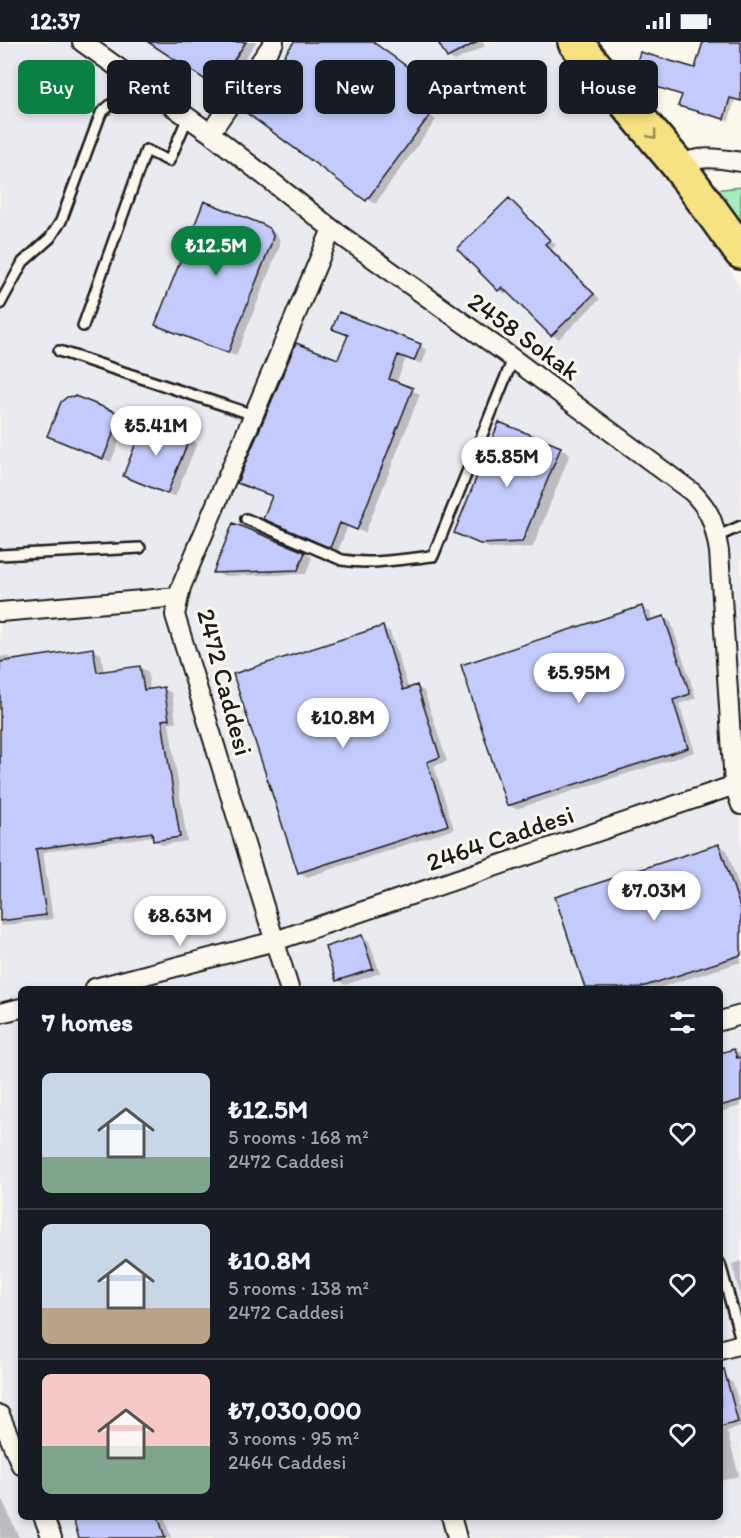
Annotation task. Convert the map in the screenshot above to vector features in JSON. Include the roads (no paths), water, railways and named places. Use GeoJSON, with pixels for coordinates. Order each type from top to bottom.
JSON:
{"type":"FeatureCollection","features":[{"type":"Feature","properties":{"kind":"highway"},"geometry":{"type":"LineString","coordinates":[[575,42],[678,165],[741,252]]}},
{"type":"Feature","properties":{"kind":"street","name":"2458 Sokak"},"geometry":{"type":"LineString","coordinates":[[82,42],[108,60]]}},
{"type":"Feature","properties":{"kind":"street"},"geometry":{"type":"LineString","coordinates":[[210,133],[274,42]]}},
{"type":"Feature","properties":{"kind":"street","name":"2458 Sokak"},"geometry":{"type":"LineString","coordinates":[[184,114],[332,230],[513,359],[701,501],[712,517],[719,551],[741,805]]}},
{"type":"Feature","properties":{"kind":"street"},"geometry":{"type":"LineString","coordinates":[[678,165],[701,158],[741,162]]}},
{"type":"Feature","properties":{"kind":"street","name":"2472 Caddesi"},"geometry":{"type":"LineString","coordinates":[[288,986],[175,615],[181,587],[332,230]]}},
{"type":"Feature","properties":{"kind":"street"},"geometry":{"type":"LineString","coordinates":[[0,612],[178,597]]}},
{"type":"Feature","properties":{"kind":"street","name":"2464 Caddesi"},"geometry":{"type":"LineString","coordinates":[[103,986],[274,941],[738,784]]}},
{"type":"Feature","properties":{"kind":"street"},"geometry":{"type":"LineString","coordinates":[[0,1013],[18,1009]]}},
{"type":"Feature","properties":{"kind":"street"},"geometry":{"type":"LineString","coordinates":[[723,1021],[741,1015]]}},
{"type":"Feature","properties":{"kind":"street"},"geometry":{"type":"LineString","coordinates":[[723,1349],[741,1342]]}},
{"type":"Feature","properties":{"kind":"street"},"geometry":{"type":"LineString","coordinates":[[0,1415],[18,1458]]}},
{"type":"Feature","properties":{"kind":"street"},"geometry":{"type":"LineString","coordinates":[[45,1520],[52,1538]]}},
{"type":"Feature","properties":{"kind":"street"},"geometry":{"type":"LineString","coordinates":[[452,1520],[457,1538]]}},
{"type":"Feature","properties":{"kind":"lane"},"geometry":{"type":"LineString","coordinates":[[0,304],[23,262],[50,238],[61,221],[101,113],[107,108]]}},
{"type":"Feature","properties":{"kind":"lane"},"geometry":{"type":"LineString","coordinates":[[83,326],[146,150],[169,161],[188,117]]}},
{"type":"Feature","properties":{"kind":"lane"},"geometry":{"type":"LineString","coordinates":[[59,351],[254,415]]}},
{"type":"Feature","properties":{"kind":"lane"},"geometry":{"type":"LineString","coordinates":[[246,519],[342,560],[375,562],[433,556],[513,359]]}},
{"type":"Feature","properties":{"kind":"lane"},"geometry":{"type":"LineString","coordinates":[[717,537],[741,526]]}},
{"type":"Feature","properties":{"kind":"lane"},"geometry":{"type":"LineString","coordinates":[[0,555],[140,548]]}},
{"type":"Feature","properties":{"kind":"lane"},"geometry":{"type":"LineString","coordinates":[[723,1275],[741,1342]]}}]}
